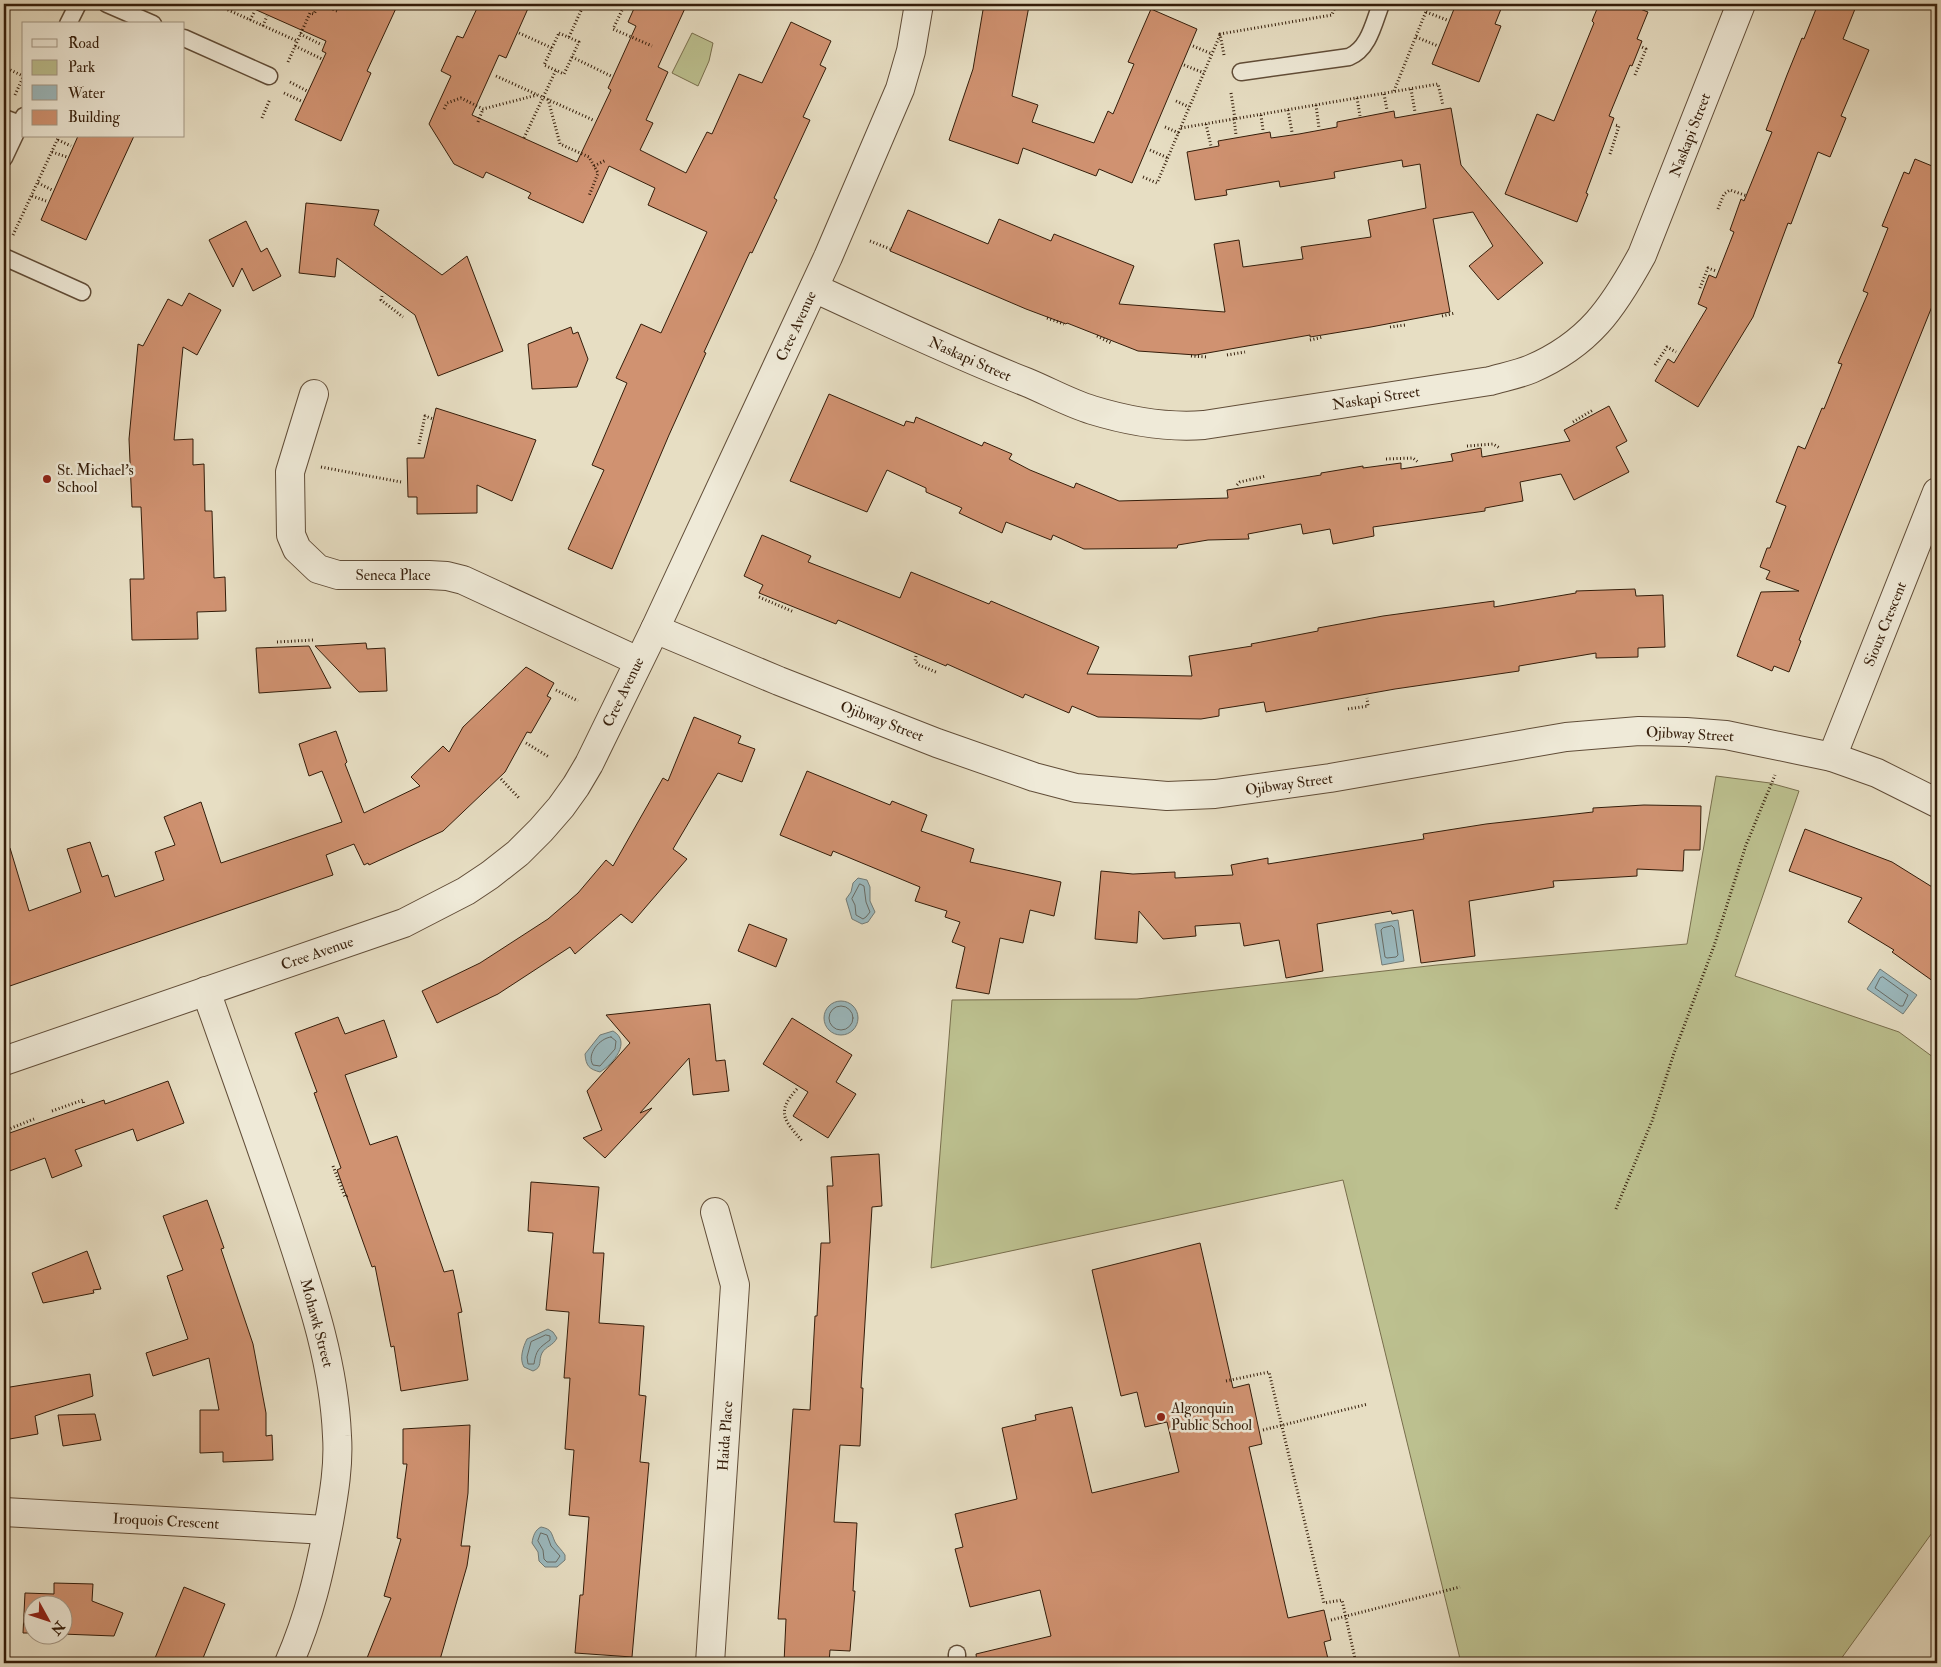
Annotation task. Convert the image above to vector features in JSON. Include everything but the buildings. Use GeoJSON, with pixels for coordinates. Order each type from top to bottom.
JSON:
{"type":"FeatureCollection","features":[{"type":"Feature","properties":{"kind":"street","name":"Cree Avenue"},"geometry":{"type":"LineString","coordinates":[[4,1062],[404,923],[458,896],[490,875],[542,830],[576,786],[589,764],[655,629],[814,288],[900,89],[912,48],[919,4]]}},
{"type":"Feature","properties":{"kind":"street","name":"Naskapi Street"},"geometry":{"type":"LineString","coordinates":[[814,288],[969,359],[1084,407],[1130,420],[1160,424],[1204,425],[1490,381],[1530,369],[1572,346],[1589,332],[1604,317],[1624,287],[1642,255],[1741,4]]}},
{"type":"Feature","properties":{"kind":"street","name":"Seneca Place"},"geometry":{"type":"LineString","coordinates":[[314,394],[290,472],[291,535],[297,549],[318,569],[338,575],[430,575],[447,576],[463,580],[638,661]]}},
{"type":"Feature","properties":{"kind":"street","name":"Sioux Crescent"},"geometry":{"type":"LineString","coordinates":[[1832,757],[1937,492]]}},
{"type":"Feature","properties":{"kind":"street","name":"Ojibway Street"},"geometry":{"type":"LineString","coordinates":[[655,629],[778,681],[937,743],[1034,777],[1076,788],[1098,791],[1167,796],[1215,794],[1330,778],[1566,737],[1639,731],[1726,735],[1832,757],[1877,773],[1937,803]]}},
{"type":"Feature","properties":{"kind":"street","name":"Mohawk Street"},"geometry":{"type":"LineString","coordinates":[[206,991],[293,1241],[328,1359],[338,1437],[335,1486],[320,1575],[310,1612],[289,1663]]}},
{"type":"Feature","properties":{"kind":"street","name":"Haida Place"},"geometry":{"type":"LineString","coordinates":[[710,1663],[735,1285],[715,1212]]}},
{"type":"Feature","properties":{"kind":"street","name":"Iroquois Crescent"},"geometry":{"type":"LineString","coordinates":[[4,1512],[327,1530]]}},
{"type":"Feature","properties":{"kind":"lane"},"geometry":{"type":"LineString","coordinates":[[69,22],[78,4]]}},
{"type":"Feature","properties":{"kind":"lane"},"geometry":{"type":"LineString","coordinates":[[107,4],[148,22]]}},
{"type":"Feature","properties":{"kind":"lane"},"geometry":{"type":"LineString","coordinates":[[1241,72],[1349,57],[1357,54],[1364,46],[1381,4]]}},
{"type":"Feature","properties":{"kind":"lane"},"geometry":{"type":"LineString","coordinates":[[185,38],[272,82]]}},
{"type":"Feature","properties":{"kind":"lane"},"geometry":{"type":"LineString","coordinates":[[4,118],[22,120],[4,158]]}},
{"type":"Feature","properties":{"kind":"lane"},"geometry":{"type":"LineString","coordinates":[[4,257],[82,292]]}},
{"type":"Feature","properties":{"kind":"path"},"geometry":{"type":"LineString","coordinates":[[217,4],[297,41]]}},
{"type":"Feature","properties":{"kind":"path"},"geometry":{"type":"LineString","coordinates":[[284,70],[310,13],[314,14],[319,4],[337,11]]}},
{"type":"Feature","properties":{"kind":"path"},"geometry":{"type":"LineString","coordinates":[[569,37],[583,4]]}},
{"type":"Feature","properties":{"kind":"path"},"geometry":{"type":"LineString","coordinates":[[625,4],[614,29],[652,46]]}},
{"type":"Feature","properties":{"kind":"path"},"geometry":{"type":"LineString","coordinates":[[1394,92],[1429,4]]}},
{"type":"Feature","properties":{"kind":"path"},"geometry":{"type":"LineString","coordinates":[[250,20],[255,11]]}},
{"type":"Feature","properties":{"kind":"path"},"geometry":{"type":"LineString","coordinates":[[1426,12],[1447,20]]}},
{"type":"Feature","properties":{"kind":"path"},"geometry":{"type":"LineString","coordinates":[[263,26],[267,16]]}},
{"type":"Feature","properties":{"kind":"path"},"geometry":{"type":"LineString","coordinates":[[519,33],[552,48]]}},
{"type":"Feature","properties":{"kind":"path"},"geometry":{"type":"LineString","coordinates":[[559,33],[569,37],[579,42],[564,74],[544,65],[559,33]]}},
{"type":"Feature","properties":{"kind":"path"},"geometry":{"type":"LineString","coordinates":[[300,34],[322,45]]}},
{"type":"Feature","properties":{"kind":"path"},"geometry":{"type":"LineString","coordinates":[[1143,177],[1157,183],[1220,34]]}},
{"type":"Feature","properties":{"kind":"path"},"geometry":{"type":"LineString","coordinates":[[1416,37],[1438,46]]}},
{"type":"Feature","properties":{"kind":"path"},"geometry":{"type":"LineString","coordinates":[[295,46],[322,58]]}},
{"type":"Feature","properties":{"kind":"path"},"geometry":{"type":"LineString","coordinates":[[1194,46],[1212,54]]}},
{"type":"Feature","properties":{"kind":"path"},"geometry":{"type":"LineString","coordinates":[[1636,75],[1646,49],[1642,47]]}},
{"type":"Feature","properties":{"kind":"path"},"geometry":{"type":"LineString","coordinates":[[572,57],[610,76]]}},
{"type":"Feature","properties":{"kind":"path"},"geometry":{"type":"LineString","coordinates":[[1184,65],[1204,73]]}},
{"type":"Feature","properties":{"kind":"path"},"geometry":{"type":"LineString","coordinates":[[4,67],[22,76]]}},
{"type":"Feature","properties":{"kind":"path"},"geometry":{"type":"LineString","coordinates":[[524,138],[556,70]]}},
{"type":"Feature","properties":{"kind":"path"},"geometry":{"type":"LineString","coordinates":[[496,76],[593,120]]}},
{"type":"Feature","properties":{"kind":"path"},"geometry":{"type":"LineString","coordinates":[[272,82],[301,101]]}},
{"type":"Feature","properties":{"kind":"path"},"geometry":{"type":"LineString","coordinates":[[290,82],[307,90]]}},
{"type":"Feature","properties":{"kind":"path"},"geometry":{"type":"LineString","coordinates":[[1181,128],[1438,84],[1443,104]]}},
{"type":"Feature","properties":{"kind":"path"},"geometry":{"type":"LineString","coordinates":[[1412,88],[1415,112]]}},
{"type":"Feature","properties":{"kind":"path"},"geometry":{"type":"LineString","coordinates":[[444,109],[447,103],[461,98],[483,109],[538,94]]}},
{"type":"Feature","properties":{"kind":"path"},"geometry":{"type":"LineString","coordinates":[[1384,94],[1388,110]]}},
{"type":"Feature","properties":{"kind":"path"},"geometry":{"type":"LineString","coordinates":[[262,118],[272,96]]}},
{"type":"Feature","properties":{"kind":"path"},"geometry":{"type":"LineString","coordinates":[[1358,98],[1360,116]]}},
{"type":"Feature","properties":{"kind":"path"},"geometry":{"type":"LineString","coordinates":[[548,99],[560,144],[589,157],[598,173],[588,196]]}},
{"type":"Feature","properties":{"kind":"path"},"geometry":{"type":"LineString","coordinates":[[1176,101],[1190,107]]}},
{"type":"Feature","properties":{"kind":"path"},"geometry":{"type":"LineString","coordinates":[[1316,105],[1319,128]]}},
{"type":"Feature","properties":{"kind":"path"},"geometry":{"type":"LineString","coordinates":[[478,122],[483,109]]}},
{"type":"Feature","properties":{"kind":"path"},"geometry":{"type":"LineString","coordinates":[[1288,110],[1292,132]]}},
{"type":"Feature","properties":{"kind":"path"},"geometry":{"type":"LineString","coordinates":[[1261,114],[1263,130]]}},
{"type":"Feature","properties":{"kind":"path"},"geometry":{"type":"LineString","coordinates":[[1234,119],[1236,135]]}},
{"type":"Feature","properties":{"kind":"path"},"geometry":{"type":"LineString","coordinates":[[1206,124],[1210,146]]}},
{"type":"Feature","properties":{"kind":"path"},"geometry":{"type":"LineString","coordinates":[[1610,154],[1619,126],[1615,125]]}},
{"type":"Feature","properties":{"kind":"path"},"geometry":{"type":"LineString","coordinates":[[1165,127],[1179,133]]}},
{"type":"Feature","properties":{"kind":"path"},"geometry":{"type":"LineString","coordinates":[[12,239],[58,138],[71,146]]}},
{"type":"Feature","properties":{"kind":"path"},"geometry":{"type":"LineString","coordinates":[[1150,150],[1168,158]]}},
{"type":"Feature","properties":{"kind":"path"},"geometry":{"type":"LineString","coordinates":[[52,152],[67,157]]}},
{"type":"Feature","properties":{"kind":"path"},"geometry":{"type":"LineString","coordinates":[[594,166],[606,160]]}},
{"type":"Feature","properties":{"kind":"path"},"geometry":{"type":"LineString","coordinates":[[38,183],[52,190]]}},
{"type":"Feature","properties":{"kind":"path"},"geometry":{"type":"LineString","coordinates":[[1718,209],[1724,194],[1730,190],[1746,196]]}},
{"type":"Feature","properties":{"kind":"path"},"geometry":{"type":"LineString","coordinates":[[32,196],[46,202]]}},
{"type":"Feature","properties":{"kind":"path"},"geometry":{"type":"LineString","coordinates":[[870,241],[890,249]]}},
{"type":"Feature","properties":{"kind":"path"},"geometry":{"type":"LineString","coordinates":[[1700,288],[1708,268],[1716,271]]}},
{"type":"Feature","properties":{"kind":"path"},"geometry":{"type":"LineString","coordinates":[[382,296],[381,300],[403,317]]}},
{"type":"Feature","properties":{"kind":"path"},"geometry":{"type":"LineString","coordinates":[[1442,316],[1455,313]]}},
{"type":"Feature","properties":{"kind":"path"},"geometry":{"type":"LineString","coordinates":[[1047,318],[1064,324]]}},
{"type":"Feature","properties":{"kind":"path"},"geometry":{"type":"LineString","coordinates":[[1390,327],[1405,325]]}},
{"type":"Feature","properties":{"kind":"path"},"geometry":{"type":"LineString","coordinates":[[1097,336],[1110,343]]}},
{"type":"Feature","properties":{"kind":"path"},"geometry":{"type":"LineString","coordinates":[[1310,340],[1323,337]]}},
{"type":"Feature","properties":{"kind":"path"},"geometry":{"type":"LineString","coordinates":[[1655,365],[1667,347],[1676,352]]}},
{"type":"Feature","properties":{"kind":"path"},"geometry":{"type":"LineString","coordinates":[[1227,355],[1245,352]]}},
{"type":"Feature","properties":{"kind":"path"},"geometry":{"type":"LineString","coordinates":[[1191,356],[1208,356]]}},
{"type":"Feature","properties":{"kind":"path"},"geometry":{"type":"LineString","coordinates":[[1573,422],[1593,410]]}},
{"type":"Feature","properties":{"kind":"path"},"geometry":{"type":"LineString","coordinates":[[419,444],[425,416],[433,419]]}},
{"type":"Feature","properties":{"kind":"path"},"geometry":{"type":"LineString","coordinates":[[1467,446],[1492,444],[1500,448]]}},
{"type":"Feature","properties":{"kind":"path"},"geometry":{"type":"LineString","coordinates":[[1386,460],[1413,458],[1418,462]]}},
{"type":"Feature","properties":{"kind":"path"},"geometry":{"type":"LineString","coordinates":[[293,461],[401,482]]}},
{"type":"Feature","properties":{"kind":"path"},"geometry":{"type":"LineString","coordinates":[[1237,485],[1240,482],[1266,476]]}},
{"type":"Feature","properties":{"kind":"path"},"geometry":{"type":"LineString","coordinates":[[759,597],[794,612]]}},
{"type":"Feature","properties":{"kind":"path"},"geometry":{"type":"LineString","coordinates":[[277,642],[314,640]]}},
{"type":"Feature","properties":{"kind":"path"},"geometry":{"type":"LineString","coordinates":[[916,656],[915,661],[919,665],[938,673]]}},
{"type":"Feature","properties":{"kind":"path"},"geometry":{"type":"LineString","coordinates":[[556,690],[578,701]]}},
{"type":"Feature","properties":{"kind":"path"},"geometry":{"type":"LineString","coordinates":[[1348,709],[1368,706],[1366,698]]}},
{"type":"Feature","properties":{"kind":"path"},"geometry":{"type":"LineString","coordinates":[[526,743],[549,756]]}},
{"type":"Feature","properties":{"kind":"path"},"geometry":{"type":"LineString","coordinates":[[1616,1209],[1652,1121],[1674,1053],[1714,946],[1746,845],[1786,747]]}},
{"type":"Feature","properties":{"kind":"path"},"geometry":{"type":"LineString","coordinates":[[501,779],[519,798]]}},
{"type":"Feature","properties":{"kind":"path"},"geometry":{"type":"LineString","coordinates":[[797,1090],[789,1098],[784,1111],[784,1119],[803,1142]]}},
{"type":"Feature","properties":{"kind":"path"},"geometry":{"type":"LineString","coordinates":[[52,1111],[82,1100],[84,1105]]}},
{"type":"Feature","properties":{"kind":"path"},"geometry":{"type":"LineString","coordinates":[[4,1131],[34,1119]]}},
{"type":"Feature","properties":{"kind":"path"},"geometry":{"type":"LineString","coordinates":[[333,1166],[344,1197],[349,1195]]}},
{"type":"Feature","properties":{"kind":"path"},"geometry":{"type":"LineString","coordinates":[[1226,1381],[1270,1372],[1324,1603],[1342,1600],[1356,1663]]}},
{"type":"Feature","properties":{"kind":"path"},"geometry":{"type":"LineString","coordinates":[[1263,1430],[1368,1404]]}},
{"type":"Feature","properties":{"kind":"path"},"geometry":{"type":"LineString","coordinates":[[1331,1620],[1460,1587]]}},
{"type":"Feature","properties":{"kind":"green space"},"geometry":{"type":"Polygon","coordinates":[[[692,33],[713,43],[709,61],[698,86],[672,73],[692,33]]]}},
{"type":"Feature","properties":{"kind":"green space"},"geometry":{"type":"Polygon","coordinates":[[[1716,776],[1770,783],[1799,791],[1735,976],[1899,1032],[1937,1060],[1937,1526],[1838,1663],[1461,1663],[1343,1180],[931,1268],[952,1000],[1137,999],[1437,965],[1687,944],[1716,776]]]}},
{"type":"Feature","properties":{"kind":"water"},"geometry":{"type":"Polygon","coordinates":[[[858,878],[867,880],[870,887],[870,901],[875,912],[868,922],[862,924],[852,919],[846,899],[851,892],[853,883],[858,878]]]}},
{"type":"Feature","properties":{"kind":"water"},"geometry":{"type":"Polygon","coordinates":[[[1398,920],[1404,961],[1382,965],[1375,924],[1398,920]]]}},
{"type":"Feature","properties":{"kind":"water"},"geometry":{"type":"Polygon","coordinates":[[[1880,969],[1917,995],[1903,1014],[1867,989],[1880,969]]]}},
{"type":"Feature","properties":{"kind":"water"},"geometry":{"type":"Polygon","coordinates":[[[841,1001],[848,1002],[853,1006],[857,1011],[857,1025],[853,1030],[848,1034],[841,1035],[834,1034],[829,1030],[825,1025],[824,1018],[825,1011],[829,1006],[834,1002],[841,1001]]]}},
{"type":"Feature","properties":{"kind":"water"},"geometry":{"type":"Polygon","coordinates":[[[613,1031],[621,1041],[618,1053],[610,1064],[600,1072],[593,1070],[587,1064],[585,1054],[600,1035],[613,1031]]]}},
{"type":"Feature","properties":{"kind":"water"},"geometry":{"type":"Polygon","coordinates":[[[548,1329],[557,1338],[542,1353],[538,1368],[533,1371],[524,1367],[522,1357],[527,1339],[548,1329]]]}},
{"type":"Feature","properties":{"kind":"water"},"geometry":{"type":"Polygon","coordinates":[[[541,1527],[551,1532],[556,1544],[565,1555],[565,1560],[557,1567],[545,1567],[539,1561],[538,1552],[532,1543],[537,1530],[541,1527]]]}},
{"type":"Feature","properties":{"kind":"place","name":"St. Michael's School"},"geometry":{"type":"Point","coordinates":[47,479]}},
{"type":"Feature","properties":{"kind":"place","name":"Algonquin Public School"},"geometry":{"type":"Point","coordinates":[1161,1417]}}]}
